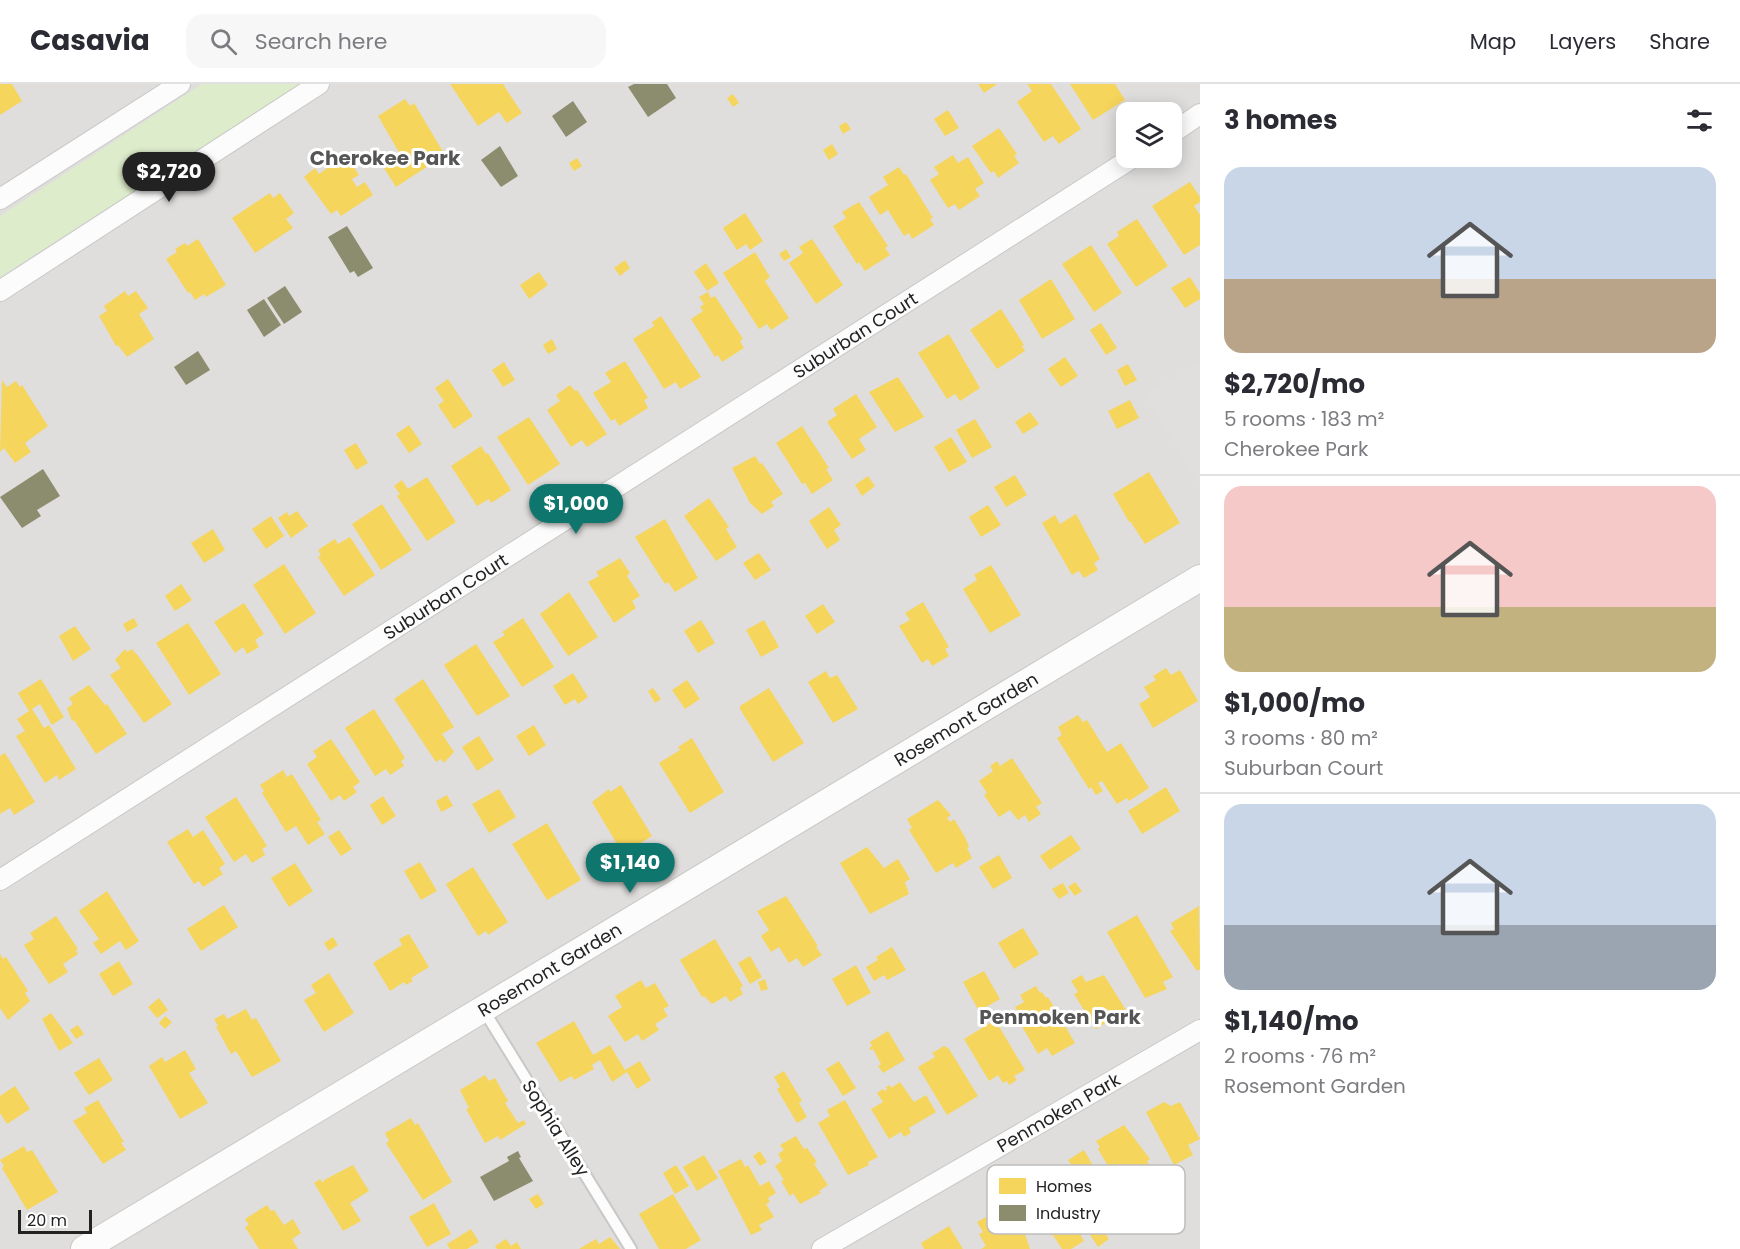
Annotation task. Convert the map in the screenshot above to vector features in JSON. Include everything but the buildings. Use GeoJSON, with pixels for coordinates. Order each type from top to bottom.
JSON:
{"type":"FeatureCollection","features":[{"type":"Feature","properties":{"kind":"street"},"geometry":{"type":"LineString","coordinates":[[0,200],[180,84]]}},
{"type":"Feature","properties":{"kind":"street"},"geometry":{"type":"LineString","coordinates":[[0,291],[319,84]]}},
{"type":"Feature","properties":{"kind":"street"},"geometry":{"type":"LineString","coordinates":[[1182,126],[1200,114]]}},
{"type":"Feature","properties":{"kind":"street","name":"Suburban Court"},"geometry":{"type":"LineString","coordinates":[[0,880],[1116,168]]}},
{"type":"Feature","properties":{"kind":"street","name":"Rosemont Garden"},"geometry":{"type":"LineString","coordinates":[[84,1249],[1200,578]]}},
{"type":"Feature","properties":{"kind":"street","name":"Penmoken Park"},"geometry":{"type":"LineString","coordinates":[[822,1249],[1200,1030]]}},
{"type":"Feature","properties":{"kind":"lane","name":"Sophia Alley"},"geometry":{"type":"LineString","coordinates":[[482,1008],[631,1249]]}},
{"type":"Feature","properties":{"kind":"shaded area"},"geometry":{"type":"Polygon","coordinates":[[[0,84],[1200,84],[1200,1249],[0,1249],[0,84]]]}},
{"type":"Feature","properties":{"kind":"shaded area"},"geometry":{"type":"Polygon","coordinates":[[[1200,361],[1200,486],[1145,394],[1200,361]]]}},
{"type":"Feature","properties":{"kind":"green space"},"geometry":{"type":"Polygon","coordinates":[[[202,84],[302,84],[0,277],[0,216],[202,84]]]}},
{"type":"Feature","properties":{"kind":"district","name":"Cherokee Park"},"geometry":{"type":"Point","coordinates":[385,158]}},
{"type":"Feature","properties":{"kind":"district","name":"Penmoken Park"},"geometry":{"type":"Point","coordinates":[1060,1017]}}]}
